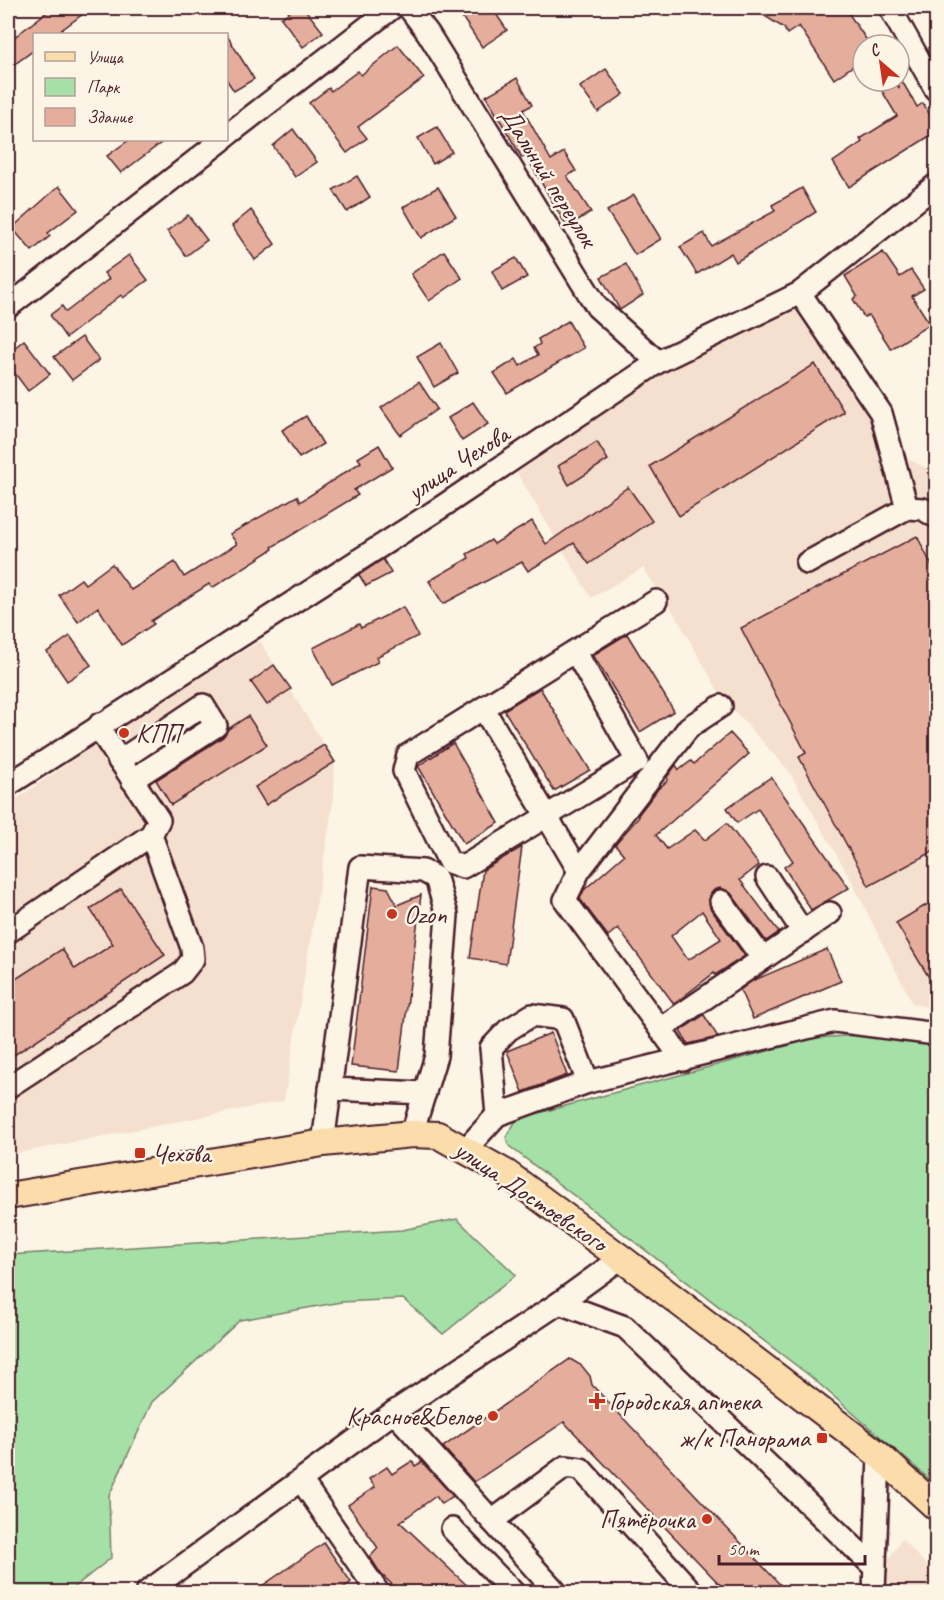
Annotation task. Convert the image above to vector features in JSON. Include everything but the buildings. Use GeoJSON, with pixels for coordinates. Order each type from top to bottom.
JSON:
{"type":"FeatureCollection","features":[{"type":"Feature","properties":{"kind":"main road","name":"улица Достоевского"},"geometry":{"type":"LineString","coordinates":[[8,1196],[323,1143],[412,1134],[438,1135],[506,1173],[621,1258],[879,1455],[936,1507]]}},
{"type":"Feature","properties":{"kind":"street"},"geometry":{"type":"LineString","coordinates":[[228,134],[392,8]]}},
{"type":"Feature","properties":{"kind":"street","name":"Дальний переулок"},"geometry":{"type":"LineString","coordinates":[[409,8],[428,33],[597,307],[658,362]]}},
{"type":"Feature","properties":{"kind":"street"},"geometry":{"type":"LineString","coordinates":[[890,8],[936,90]]}},
{"type":"Feature","properties":{"kind":"street"},"geometry":{"type":"LineString","coordinates":[[8,307],[221,141]]}},
{"type":"Feature","properties":{"kind":"street","name":"улица Чехова"},"geometry":{"type":"LineString","coordinates":[[8,785],[443,506],[658,362],[800,293],[936,185]]}},
{"type":"Feature","properties":{"kind":"street"},"geometry":{"type":"LineString","coordinates":[[800,293],[881,413],[907,508]]}},
{"type":"Feature","properties":{"kind":"street"},"geometry":{"type":"LineString","coordinates":[[807,563],[907,508],[923,509],[936,516]]}},
{"type":"Feature","properties":{"kind":"street"},"geometry":{"type":"LineString","coordinates":[[575,651],[638,761],[463,867],[449,862],[404,771],[408,755],[483,708],[575,651],[656,601]]}},
{"type":"Feature","properties":{"kind":"street"},"geometry":{"type":"LineString","coordinates":[[120,761],[203,705],[216,726],[132,780]]}},
{"type":"Feature","properties":{"kind":"street"},"geometry":{"type":"LineString","coordinates":[[683,1060],[565,900],[579,871],[689,727],[721,706]]}},
{"type":"Feature","properties":{"kind":"street"},"geometry":{"type":"LineString","coordinates":[[483,708],[579,871]]}},
{"type":"Feature","properties":{"kind":"street"},"geometry":{"type":"LineString","coordinates":[[8,932],[151,835],[159,820],[105,738],[100,724]]}},
{"type":"Feature","properties":{"kind":"street"},"geometry":{"type":"LineString","coordinates":[[8,1087],[182,973],[193,959],[192,948],[151,835]]}},
{"type":"Feature","properties":{"kind":"street"},"geometry":{"type":"LineString","coordinates":[[323,1143],[360,867],[423,871],[436,878],[443,894],[447,915],[436,1056],[412,1134]]}},
{"type":"Feature","properties":{"kind":"street"},"geometry":{"type":"LineString","coordinates":[[766,877],[803,932]]}},
{"type":"Feature","properties":{"kind":"street"},"geometry":{"type":"LineString","coordinates":[[721,901],[763,959]]}},
{"type":"Feature","properties":{"kind":"street"},"geometry":{"type":"LineString","coordinates":[[660,1029],[830,913]]}},
{"type":"Feature","properties":{"kind":"street"},"geometry":{"type":"LineString","coordinates":[[497,1115],[491,1048],[508,1029],[532,1015],[563,1019],[588,1082]]}},
{"type":"Feature","properties":{"kind":"street"},"geometry":{"type":"LineString","coordinates":[[466,1149],[497,1115],[588,1082],[835,1021],[936,1034]]}},
{"type":"Feature","properties":{"kind":"street"},"geometry":{"type":"LineString","coordinates":[[330,1089],[425,1093]]}},
{"type":"Feature","properties":{"kind":"street"},"geometry":{"type":"LineString","coordinates":[[147,1593],[172,1585],[301,1480],[393,1412],[559,1303],[621,1258]]}},
{"type":"Feature","properties":{"kind":"street"},"geometry":{"type":"LineString","coordinates":[[559,1303],[626,1328],[875,1568]]}},
{"type":"Feature","properties":{"kind":"street"},"geometry":{"type":"LineString","coordinates":[[393,1412],[556,1593]]}},
{"type":"Feature","properties":{"kind":"street"},"geometry":{"type":"LineString","coordinates":[[874,1593],[879,1455]]}},
{"type":"Feature","properties":{"kind":"street"},"geometry":{"type":"LineString","coordinates":[[492,1521],[565,1467],[581,1469],[692,1593]]}},
{"type":"Feature","properties":{"kind":"street"},"geometry":{"type":"LineString","coordinates":[[301,1480],[378,1593]]}},
{"type":"Feature","properties":{"kind":"street"},"geometry":{"type":"LineString","coordinates":[[452,1529],[513,1593]]}},
{"type":"Feature","properties":{"kind":"shaded area"},"geometry":{"type":"Polygon","coordinates":[[[800,307],[870,413],[876,442],[936,473],[936,1010],[912,1003],[850,878],[788,770],[721,696],[674,613],[643,568],[591,598],[517,473],[663,373],[800,307]]]}},
{"type":"Feature","properties":{"kind":"shaded area"},"geometry":{"type":"Polygon","coordinates":[[[260,641],[335,762],[334,797],[284,1101],[8,1155],[8,805],[126,723],[260,641]]]}},
{"type":"Feature","properties":{"kind":"shaded area"},"geometry":{"type":"Polygon","coordinates":[[[902,1539],[936,1575],[936,1592],[882,1592],[884,1566],[902,1539]]]}},
{"type":"Feature","properties":{"kind":"green space"},"geometry":{"type":"Polygon","coordinates":[[[873,1034],[936,1043],[936,1485],[810,1376],[509,1146],[506,1137],[517,1119],[816,1038],[873,1034]]]}},
{"type":"Feature","properties":{"kind":"green space"},"geometry":{"type":"Polygon","coordinates":[[[457,1219],[516,1275],[443,1334],[403,1299],[341,1302],[240,1320],[152,1402],[109,1496],[111,1558],[68,1592],[8,1592],[8,1255],[402,1230],[457,1219]]]}},
{"type":"Feature","properties":{"kind":"place","name":"КПП"},"geometry":{"type":"Point","coordinates":[124,733]}},
{"type":"Feature","properties":{"kind":"place","name":"Ozon"},"geometry":{"type":"Point","coordinates":[392,914]}},
{"type":"Feature","properties":{"kind":"place","name":"Чехова"},"geometry":{"type":"Point","coordinates":[140,1153]}},
{"type":"Feature","properties":{"kind":"place","name":"Городская аптека"},"geometry":{"type":"Point","coordinates":[597,1401]}},
{"type":"Feature","properties":{"kind":"place","name":"Красное&Белое"},"geometry":{"type":"Point","coordinates":[493,1416]}},
{"type":"Feature","properties":{"kind":"place","name":"ж/к Панорама"},"geometry":{"type":"Point","coordinates":[822,1438]}},
{"type":"Feature","properties":{"kind":"place","name":"Пятёрочка"},"geometry":{"type":"Point","coordinates":[707,1519]}}]}
